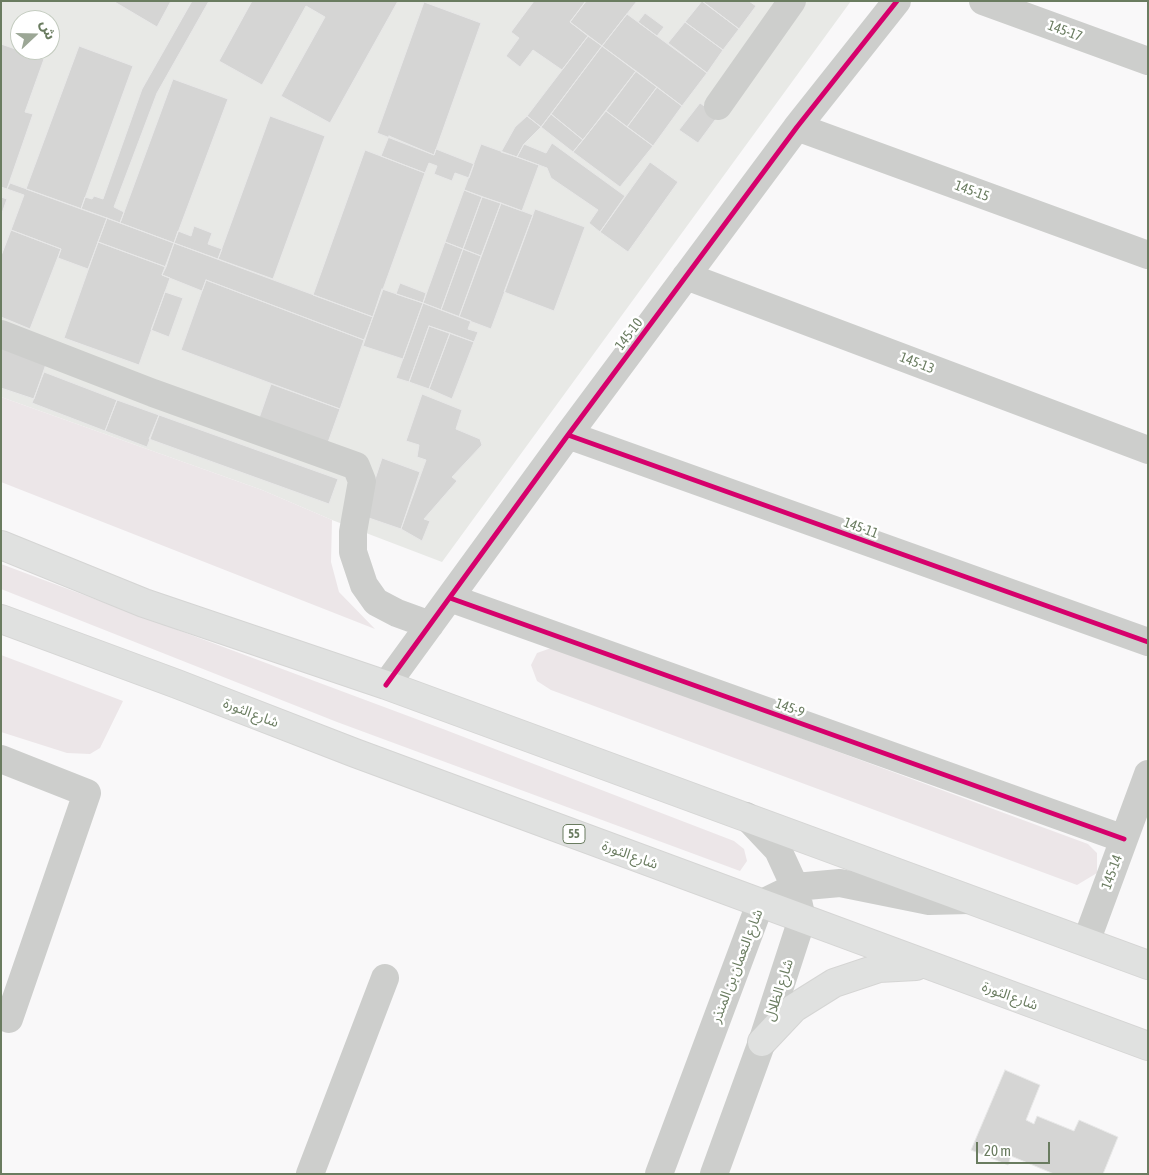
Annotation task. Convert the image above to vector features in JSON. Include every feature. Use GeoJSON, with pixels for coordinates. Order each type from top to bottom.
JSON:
{"type":"FeatureCollection","features":[{"type":"Feature","properties":{"kind":"main road"},"geometry":{"type":"LineString","coordinates":[[1,545],[144,603],[386,686],[746,816],[1148,965]]}},
{"type":"Feature","properties":{"kind":"main road","name":"شارع الثورة"},"geometry":{"type":"LineString","coordinates":[[1,619],[760,904],[1148,1046]]}},
{"type":"Feature","properties":{"kind":"main road"},"geometry":{"type":"LineString","coordinates":[[762,1042],[794,1008],[834,983],[879,968],[926,965]]}},
{"type":"Feature","properties":{"kind":"street"},"geometry":{"type":"LineString","coordinates":[[718,106],[792,1]]}},
{"type":"Feature","properties":{"kind":"street","name":"145-17"},"geometry":{"type":"LineString","coordinates":[[983,1],[1148,61]]}},
{"type":"Feature","properties":{"kind":"street","name":"145-10"},"geometry":{"type":"LineString","coordinates":[[386,686],[568,436],[887,5]]}},
{"type":"Feature","properties":{"kind":"street","name":"145-15"},"geometry":{"type":"LineString","coordinates":[[797,127],[1148,255]]}},
{"type":"Feature","properties":{"kind":"street","name":"145-13"},"geometry":{"type":"LineString","coordinates":[[686,276],[1148,450]]}},
{"type":"Feature","properties":{"kind":"street"},"geometry":{"type":"LineString","coordinates":[[1,334],[153,393],[356,466],[362,481],[353,532],[353,552],[364,585],[376,602],[397,614],[430,624]]}},
{"type":"Feature","properties":{"kind":"street","name":"145-11"},"geometry":{"type":"LineString","coordinates":[[568,436],[1148,642]]}},
{"type":"Feature","properties":{"kind":"street","name":"145-9"},"geometry":{"type":"LineString","coordinates":[[450,598],[1124,839]]}},
{"type":"Feature","properties":{"kind":"street"},"geometry":{"type":"LineString","coordinates":[[1,759],[86,793],[9,1019],[1,1016]]}},
{"type":"Feature","properties":{"kind":"street","name":"145-14"},"geometry":{"type":"LineString","coordinates":[[1086,942],[1148,774]]}},
{"type":"Feature","properties":{"kind":"street"},"geometry":{"type":"LineString","coordinates":[[746,816],[778,850],[795,887],[802,919]]}},
{"type":"Feature","properties":{"kind":"street","name":"شارع النعمان بن المنذر"},"geometry":{"type":"LineString","coordinates":[[659,1174],[760,904],[795,887],[840,883],[928,901],[969,900]]}},
{"type":"Feature","properties":{"kind":"street","name":"شارع الظلال"},"geometry":{"type":"LineString","coordinates":[[714,1174],[762,1042],[802,919]]}},
{"type":"Feature","properties":{"kind":"street"},"geometry":{"type":"LineString","coordinates":[[310,1174],[385,978]]}},
{"type":"Feature","properties":{"kind":"shaded area"},"geometry":{"type":"Polygon","coordinates":[[[1,1],[851,1],[442,562],[332,520],[262,490],[1,397],[1,1]]]}},
{"type":"Feature","properties":{"kind":"shaded area"},"geometry":{"type":"Polygon","coordinates":[[[1,397],[262,490],[332,520],[331,562],[339,592],[375,629],[1,482],[1,397]]]}},
{"type":"Feature","properties":{"kind":"shaded area"},"geometry":{"type":"Polygon","coordinates":[[[1,564],[443,729],[734,841],[744,849],[747,861],[740,871],[337,722],[1,589],[1,564]]]}},
{"type":"Feature","properties":{"kind":"shaded area"},"geometry":{"type":"Polygon","coordinates":[[[554,647],[1088,844],[1097,853],[1097,873],[1077,885],[551,690],[537,681],[531,665],[537,653],[554,647]]]}},
{"type":"Feature","properties":{"kind":"shaded area"},"geometry":{"type":"Polygon","coordinates":[[[1,655],[123,701],[100,748],[90,754],[67,753],[1,732],[1,655]]]}},
{"type":"Feature","properties":{"kind":"building"},"geometry":{"type":"Polygon","coordinates":[[[113,1],[171,1],[157,27],[113,1]]]}},
{"type":"Feature","properties":{"kind":"building"},"geometry":{"type":"Polygon","coordinates":[[[192,1],[209,1],[157,93],[114,207],[124,212],[120,223],[81,209],[85,197],[92,199],[94,196],[103,199],[142,89],[192,1]]]}},
{"type":"Feature","properties":{"kind":"building"},"geometry":{"type":"Polygon","coordinates":[[[252,1],[398,1],[330,123],[281,96],[325,17],[306,6],[262,85],[219,61],[252,1]]]}},
{"type":"Feature","properties":{"kind":"building"},"geometry":{"type":"Polygon","coordinates":[[[534,1],[586,1],[570,22],[588,36],[562,70],[533,50],[520,67],[506,56],[519,38],[511,32],[534,1]]]}},
{"type":"Feature","properties":{"kind":"building"},"geometry":{"type":"Polygon","coordinates":[[[586,1],[637,1],[602,46],[570,22],[586,1]]]}},
{"type":"Feature","properties":{"kind":"building"},"geometry":{"type":"Polygon","coordinates":[[[702,1],[739,29],[723,50],[685,22],[702,1]]]}},
{"type":"Feature","properties":{"kind":"building"},"geometry":{"type":"Polygon","coordinates":[[[702,1],[749,1],[756,6],[739,29],[702,1]]]}},
{"type":"Feature","properties":{"kind":"building"},"geometry":{"type":"Polygon","coordinates":[[[424,2],[481,23],[434,155],[377,133],[424,2]]]}},
{"type":"Feature","properties":{"kind":"building"},"geometry":{"type":"Polygon","coordinates":[[[645,13],[664,27],[657,36],[638,22],[645,13]]]}},
{"type":"Feature","properties":{"kind":"building"},"geometry":{"type":"Polygon","coordinates":[[[627,14],[707,73],[682,106],[602,46],[627,14]]]}},
{"type":"Feature","properties":{"kind":"building"},"geometry":{"type":"Polygon","coordinates":[[[685,22],[723,50],[707,73],[668,43],[685,22]]]}},
{"type":"Feature","properties":{"kind":"building"},"geometry":{"type":"Polygon","coordinates":[[[588,36],[602,46],[541,127],[527,116],[588,36]]]}},
{"type":"Feature","properties":{"kind":"building"},"geometry":{"type":"Polygon","coordinates":[[[1,44],[10,47],[10,60],[44,60],[25,112],[33,114],[7,189],[1,187],[1,44]]]}},
{"type":"Feature","properties":{"kind":"building"},"geometry":{"type":"Polygon","coordinates":[[[79,46],[133,66],[81,209],[26,189],[79,46]]]}},
{"type":"Feature","properties":{"kind":"building"},"geometry":{"type":"Polygon","coordinates":[[[602,46],[636,71],[583,140],[551,114],[602,46]]]}},
{"type":"Feature","properties":{"kind":"building"},"geometry":{"type":"Polygon","coordinates":[[[636,71],[657,87],[627,127],[606,111],[636,71]]]}},
{"type":"Feature","properties":{"kind":"building"},"geometry":{"type":"Polygon","coordinates":[[[173,79],[228,99],[174,243],[120,223],[173,79]]]}},
{"type":"Feature","properties":{"kind":"building"},"geometry":{"type":"Polygon","coordinates":[[[657,87],[682,106],[653,146],[627,127],[657,87]]]}},
{"type":"Feature","properties":{"kind":"building"},"geometry":{"type":"Polygon","coordinates":[[[700,103],[718,116],[698,143],[679,130],[700,103]]]}},
{"type":"Feature","properties":{"kind":"building"},"geometry":{"type":"Polygon","coordinates":[[[606,111],[653,146],[620,187],[573,152],[606,111]]]}},
{"type":"Feature","properties":{"kind":"building"},"geometry":{"type":"Polygon","coordinates":[[[551,114],[583,140],[573,152],[541,127],[551,114]]]}},
{"type":"Feature","properties":{"kind":"building"},"geometry":{"type":"Polygon","coordinates":[[[270,116],[325,136],[273,279],[218,259],[270,116]]]}},
{"type":"Feature","properties":{"kind":"building"},"geometry":{"type":"Polygon","coordinates":[[[527,116],[541,127],[524,144],[517,157],[501,152],[515,127],[527,116]]]}},
{"type":"Feature","properties":{"kind":"building"},"geometry":{"type":"Polygon","coordinates":[[[389,136],[434,155],[436,149],[474,164],[469,178],[455,173],[452,181],[434,174],[437,166],[429,163],[425,173],[381,156],[389,136]]]}},
{"type":"Feature","properties":{"kind":"building"},"geometry":{"type":"Polygon","coordinates":[[[552,143],[625,196],[600,232],[589,223],[598,210],[551,178],[547,168],[517,157],[524,144],[546,153],[552,143]]]}},
{"type":"Feature","properties":{"kind":"building"},"geometry":{"type":"Polygon","coordinates":[[[481,144],[539,165],[522,211],[464,190],[481,144]]]}},
{"type":"Feature","properties":{"kind":"building"},"geometry":{"type":"Polygon","coordinates":[[[365,150],[425,173],[373,317],[313,295],[365,150]]]}},
{"type":"Feature","properties":{"kind":"building"},"geometry":{"type":"Polygon","coordinates":[[[650,162],[678,182],[628,252],[600,232],[650,162]]]}},
{"type":"Feature","properties":{"kind":"building"},"geometry":{"type":"Polygon","coordinates":[[[10,183],[107,218],[88,269],[58,258],[61,249],[11,230],[24,195],[7,189],[10,183]]]}},
{"type":"Feature","properties":{"kind":"building"},"geometry":{"type":"Polygon","coordinates":[[[464,190],[482,197],[463,249],[445,242],[464,190]]]}},
{"type":"Feature","properties":{"kind":"building"},"geometry":{"type":"Polygon","coordinates":[[[1,197],[7,199],[1,216],[1,197]]]}},
{"type":"Feature","properties":{"kind":"building"},"geometry":{"type":"Polygon","coordinates":[[[482,197],[501,203],[481,256],[463,249],[482,197]]]}},
{"type":"Feature","properties":{"kind":"building"},"geometry":{"type":"Polygon","coordinates":[[[501,203],[533,215],[491,329],[459,317],[501,203]]]}},
{"type":"Feature","properties":{"kind":"building"},"geometry":{"type":"Polygon","coordinates":[[[535,209],[585,227],[554,311],[504,292],[535,209]]]}},
{"type":"Feature","properties":{"kind":"building"},"geometry":{"type":"Polygon","coordinates":[[[107,218],[174,243],[166,267],[98,242],[107,218]]]}},
{"type":"Feature","properties":{"kind":"building"},"geometry":{"type":"Polygon","coordinates":[[[194,226],[212,233],[208,244],[222,249],[218,259],[174,243],[178,231],[191,236],[194,226]]]}},
{"type":"Feature","properties":{"kind":"building"},"geometry":{"type":"Polygon","coordinates":[[[11,230],[61,249],[30,329],[1,317],[1,256],[11,230]]]}},
{"type":"Feature","properties":{"kind":"building"},"geometry":{"type":"Polygon","coordinates":[[[98,242],[166,267],[162,275],[170,278],[139,365],[64,338],[98,242]]]}},
{"type":"Feature","properties":{"kind":"building"},"geometry":{"type":"Polygon","coordinates":[[[445,242],[463,249],[441,310],[423,303],[445,242]]]}},
{"type":"Feature","properties":{"kind":"building"},"geometry":{"type":"Polygon","coordinates":[[[174,243],[373,317],[364,340],[206,280],[202,291],[162,275],[174,243]]]}},
{"type":"Feature","properties":{"kind":"building"},"geometry":{"type":"Polygon","coordinates":[[[463,249],[481,256],[459,317],[441,310],[463,249]]]}},
{"type":"Feature","properties":{"kind":"building"},"geometry":{"type":"Polygon","coordinates":[[[206,280],[364,340],[340,409],[181,350],[206,280]]]}},
{"type":"Feature","properties":{"kind":"building"},"geometry":{"type":"Polygon","coordinates":[[[400,283],[426,293],[423,303],[396,294],[400,283]]]}},
{"type":"Feature","properties":{"kind":"building"},"geometry":{"type":"Polygon","coordinates":[[[382,289],[423,303],[403,359],[363,346],[382,289]]]}},
{"type":"Feature","properties":{"kind":"building"},"geometry":{"type":"Polygon","coordinates":[[[165,292],[183,298],[169,337],[151,330],[165,292]]]}},
{"type":"Feature","properties":{"kind":"building"},"geometry":{"type":"Polygon","coordinates":[[[423,303],[471,321],[468,329],[478,332],[474,342],[429,326],[409,382],[396,378],[423,303]]]}},
{"type":"Feature","properties":{"kind":"building"},"geometry":{"type":"Polygon","coordinates":[[[429,326],[450,333],[429,389],[409,382],[429,326]]]}},
{"type":"Feature","properties":{"kind":"building"},"geometry":{"type":"Polygon","coordinates":[[[450,333],[474,342],[452,399],[429,389],[450,333]]]}},
{"type":"Feature","properties":{"kind":"building"},"geometry":{"type":"Polygon","coordinates":[[[1,344],[47,361],[34,399],[1,388],[1,344]]]}},
{"type":"Feature","properties":{"kind":"building"},"geometry":{"type":"Polygon","coordinates":[[[44,372],[117,400],[105,431],[32,403],[44,372]]]}},
{"type":"Feature","properties":{"kind":"building"},"geometry":{"type":"Polygon","coordinates":[[[271,384],[340,409],[326,448],[257,424],[271,384]]]}},
{"type":"Feature","properties":{"kind":"building"},"geometry":{"type":"Polygon","coordinates":[[[422,394],[462,410],[456,429],[480,439],[482,445],[452,477],[457,481],[424,519],[430,521],[422,541],[401,529],[426,460],[417,457],[419,445],[406,441],[422,394]]]}},
{"type":"Feature","properties":{"kind":"building"},"geometry":{"type":"Polygon","coordinates":[[[117,400],[159,415],[147,447],[105,431],[117,400]]]}},
{"type":"Feature","properties":{"kind":"building"},"geometry":{"type":"Polygon","coordinates":[[[159,415],[338,479],[329,504],[149,439],[159,415]]]}},
{"type":"Feature","properties":{"kind":"building"},"geometry":{"type":"Polygon","coordinates":[[[382,458],[420,472],[401,529],[363,516],[382,458]]]}},
{"type":"Feature","properties":{"kind":"building"},"geometry":{"type":"Polygon","coordinates":[[[1005,1070],[1040,1085],[1026,1120],[1034,1124],[1037,1116],[1074,1131],[1079,1120],[1118,1137],[1103,1174],[1054,1174],[1011,1156],[1008,1165],[971,1150],[1005,1070]]]}},
{"type":"Feature","properties":{"kind":"cycle path"},"geometry":{"type":"LineString","coordinates":[[386,685],[568,435],[797,127],[897,1]]}},
{"type":"Feature","properties":{"kind":"cycle path"},"geometry":{"type":"LineString","coordinates":[[568,435],[1148,642]]}},
{"type":"Feature","properties":{"kind":"cycle path"},"geometry":{"type":"LineString","coordinates":[[450,598],[1124,839]]}}]}
